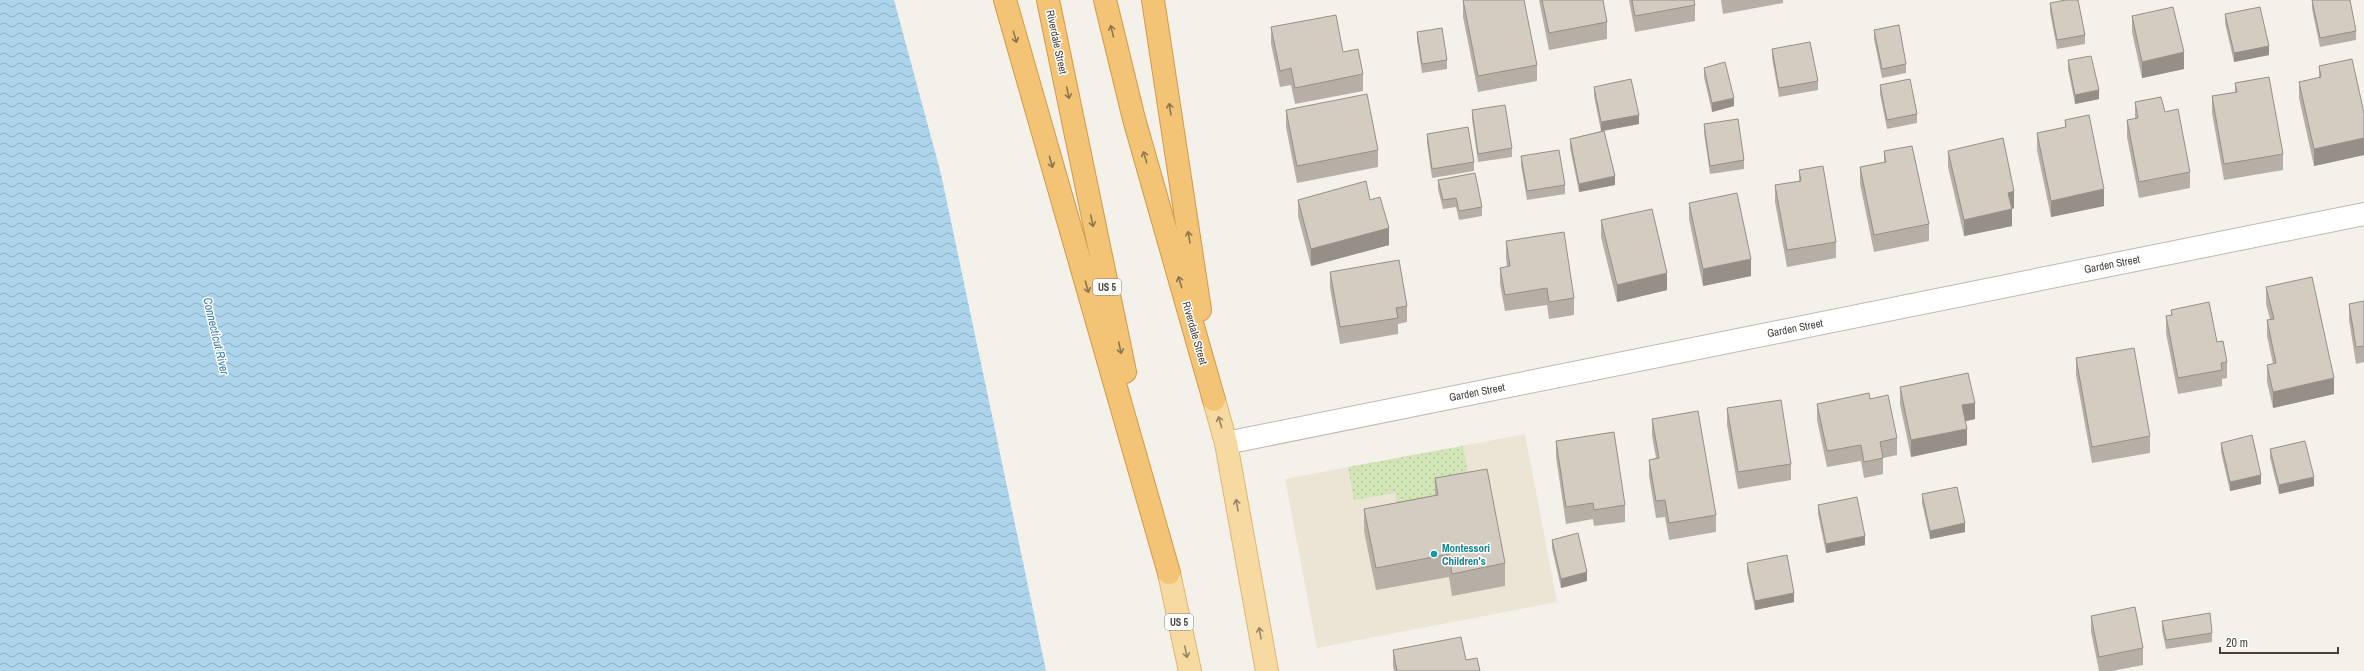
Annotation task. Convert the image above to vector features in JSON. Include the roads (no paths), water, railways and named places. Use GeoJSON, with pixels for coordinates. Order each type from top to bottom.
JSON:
{"type":"FeatureCollection","features":[{"type":"Feature","properties":{"kind":"highway"},"geometry":{"type":"LineString","coordinates":[[1005,0],[1169,572]]}},
{"type":"Feature","properties":{"kind":"highway","name":"Riverdale Street"},"geometry":{"type":"LineString","coordinates":[[1048,0],[1074,120],[1089,206],[1169,572]]}},
{"type":"Feature","properties":{"kind":"highway","name":"Riverdale Street"},"geometry":{"type":"LineString","coordinates":[[1104,0],[1134,119],[1214,400]]}},
{"type":"Feature","properties":{"kind":"highway"},"geometry":{"type":"LineString","coordinates":[[1153,0],[1214,400]]}},
{"type":"Feature","properties":{"kind":"main road","name":"Riverdale Street"},"geometry":{"type":"LineString","coordinates":[[1214,400],[1226,443],[1267,671]]}},
{"type":"Feature","properties":{"kind":"main road","name":"Riverdale Street"},"geometry":{"type":"LineString","coordinates":[[1169,572],[1190,671]]}},
{"type":"Feature","properties":{"kind":"street","name":"Garden Street"},"geometry":{"type":"LineString","coordinates":[[1226,443],[2364,214]]}},
{"type":"Feature","properties":{"kind":"water","name":"Connecticut River"},"geometry":{"type":"Polygon","coordinates":[[[0,0],[894,0],[941,174],[1046,671],[0,671],[0,0]]]}},
{"type":"Feature","properties":{"kind":"place","name":"Montessori Children's"},"geometry":{"type":"Point","coordinates":[1434,554]}}]}
